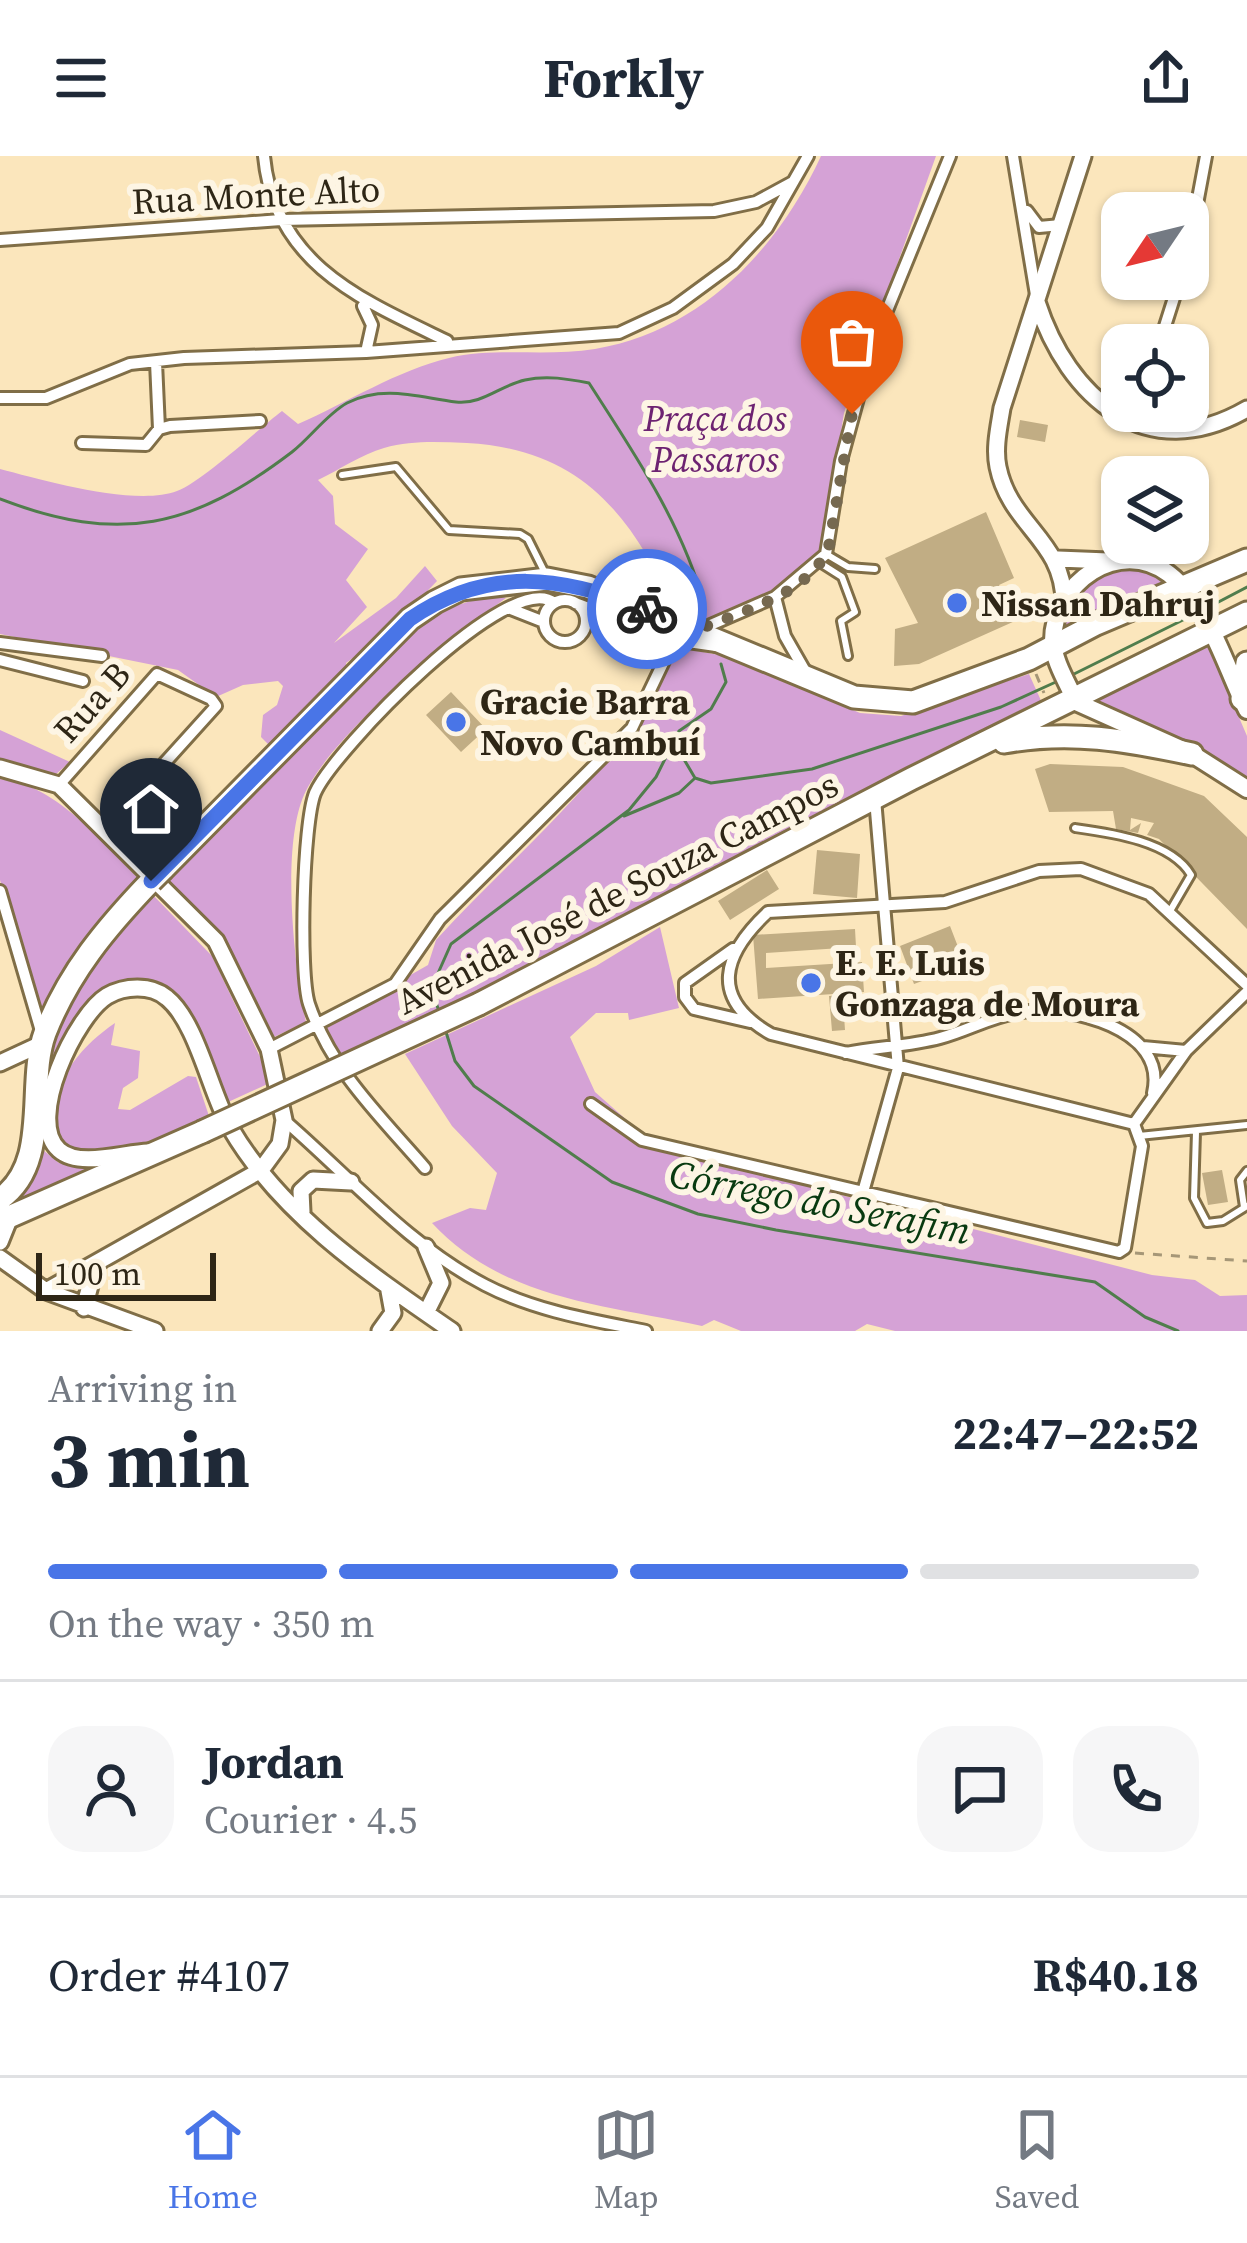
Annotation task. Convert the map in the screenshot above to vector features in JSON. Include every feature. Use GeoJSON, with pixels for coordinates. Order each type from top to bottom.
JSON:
{"type":"FeatureCollection","features":[{"type":"Feature","properties":{"kind":"highway"},"geometry":{"type":"LineString","coordinates":[[5,1207],[24,1170],[32,1137],[42,1046],[84,956],[157,875],[410,619],[461,589],[547,579],[588,587],[699,629],[854,697],[913,702],[1029,659],[1057,656],[1247,560]]}},
{"type":"Feature","properties":{"kind":"highway","name":"Avenida José de Souza Campos"},"geometry":{"type":"LineString","coordinates":[[5,1207],[158,1152],[479,1004],[1053,711],[1073,696],[1208,628],[1247,614]]}},
{"type":"Feature","properties":{"kind":"highway"},"geometry":{"type":"LineString","coordinates":[[1245,703],[1247,663]]}},
{"type":"Feature","properties":{"kind":"highway"},"geometry":{"type":"LineString","coordinates":[[980,748],[1062,734],[1108,736],[1192,754]]}},
{"type":"Feature","properties":{"kind":"highway"},"geometry":{"type":"LineString","coordinates":[[32,1137],[51,1102],[42,1046]]}},
{"type":"Feature","properties":{"kind":"main road"},"geometry":{"type":"LineString","coordinates":[[1083,156],[1002,409],[996,462],[1015,507],[1058,559],[1064,606],[1057,656],[1073,696],[1192,754],[1247,789]]}},
{"type":"Feature","properties":{"kind":"main road"},"geometry":{"type":"LineString","coordinates":[[1037,302],[1046,330],[1076,379],[1101,403]]}},
{"type":"Feature","properties":{"kind":"main road"},"geometry":{"type":"LineString","coordinates":[[1209,422],[1247,409]]}},
{"type":"Feature","properties":{"kind":"main road"},"geometry":{"type":"LineString","coordinates":[[1058,559],[1101,561]]}},
{"type":"Feature","properties":{"kind":"main road"},"geometry":{"type":"LineString","coordinates":[[1064,606],[1078,584],[1104,564]]}},
{"type":"Feature","properties":{"kind":"main road"},"geometry":{"type":"LineString","coordinates":[[1150,564],[1186,591],[1245,703]]}},
{"type":"Feature","properties":{"kind":"main road"},"geometry":{"type":"LineString","coordinates":[[0,768],[46,777],[59,785],[186,905],[216,941],[269,1049],[284,1120],[280,1144],[261,1169],[46,1291]]}},
{"type":"Feature","properties":{"kind":"main road"},"geometry":{"type":"LineString","coordinates":[[158,1152],[70,1156],[54,1144],[51,1102],[85,1013],[121,989],[150,990],[172,1004],[231,1130],[261,1169],[389,1291],[452,1331]]}},
{"type":"Feature","properties":{"kind":"main road"},"geometry":{"type":"LineString","coordinates":[[0,1063],[42,1046]]}},
{"type":"Feature","properties":{"kind":"main road"},"geometry":{"type":"LineString","coordinates":[[303,1214],[301,1191],[314,1180],[352,1182]]}},
{"type":"Feature","properties":{"kind":"main road"},"geometry":{"type":"LineString","coordinates":[[0,1242],[5,1207]]}},
{"type":"Feature","properties":{"kind":"main road"},"geometry":{"type":"LineString","coordinates":[[426,1247],[441,1283],[426,1313]]}},
{"type":"Feature","properties":{"kind":"main road"},"geometry":{"type":"LineString","coordinates":[[0,1258],[46,1291],[155,1331]]}},
{"type":"Feature","properties":{"kind":"main road"},"geometry":{"type":"LineString","coordinates":[[84,1308],[95,1267]]}},
{"type":"Feature","properties":{"kind":"main road"},"geometry":{"type":"LineString","coordinates":[[380,1331],[393,1313],[389,1291]]}},
{"type":"Feature","properties":{"kind":"street"},"geometry":{"type":"LineString","coordinates":[[265,156],[267,183],[281,220],[362,303],[372,325],[366,352]]}},
{"type":"Feature","properties":{"kind":"street"},"geometry":{"type":"LineString","coordinates":[[0,398],[46,398],[130,364],[619,333],[673,308],[719,277],[767,228],[808,156]]}},
{"type":"Feature","properties":{"kind":"street"},"geometry":{"type":"LineString","coordinates":[[699,629],[775,597],[823,559],[841,461],[872,347],[950,156]]}},
{"type":"Feature","properties":{"kind":"street"},"geometry":{"type":"LineString","coordinates":[[1013,156],[1037,302]]}},
{"type":"Feature","properties":{"kind":"street"},"geometry":{"type":"LineString","coordinates":[[1199,192],[1206,156]]}},
{"type":"Feature","properties":{"kind":"street","name":"Rua Monte Alto"},"geometry":{"type":"LineString","coordinates":[[0,240],[281,220],[714,211],[756,202],[796,181]]}},
{"type":"Feature","properties":{"kind":"street"},"geometry":{"type":"LineString","coordinates":[[1022,197],[1039,227],[1061,225]]}},
{"type":"Feature","properties":{"kind":"street"},"geometry":{"type":"LineString","coordinates":[[362,303],[450,342]]}},
{"type":"Feature","properties":{"kind":"street"},"geometry":{"type":"LineString","coordinates":[[406,347],[409,323]]}},
{"type":"Feature","properties":{"kind":"street"},"geometry":{"type":"LineString","coordinates":[[82,443],[146,445],[159,429],[156,362]]}},
{"type":"Feature","properties":{"kind":"street"},"geometry":{"type":"LineString","coordinates":[[159,429],[260,421]]}},
{"type":"Feature","properties":{"kind":"street"},"geometry":{"type":"LineString","coordinates":[[490,586],[512,605],[544,622],[552,638],[572,641],[582,634],[586,616]]}},
{"type":"Feature","properties":{"kind":"street"},"geometry":{"type":"LineString","coordinates":[[425,1168],[352,1084],[319,1027],[304,980],[308,819],[327,773],[441,652],[512,605],[542,595],[554,603],[575,602],[616,615],[674,640],[712,647],[731,644]]}},
{"type":"Feature","properties":{"kind":"street"},"geometry":{"type":"LineString","coordinates":[[775,597],[785,636],[812,680]]}},
{"type":"Feature","properties":{"kind":"street"},"geometry":{"type":"LineString","coordinates":[[575,602],[586,616]]}},
{"type":"Feature","properties":{"kind":"street"},"geometry":{"type":"LineString","coordinates":[[544,622],[554,603]]}},
{"type":"Feature","properties":{"kind":"street"},"geometry":{"type":"LineString","coordinates":[[586,616],[616,615]]}},
{"type":"Feature","properties":{"kind":"street"},"geometry":{"type":"LineString","coordinates":[[269,1049],[395,984],[440,919],[608,755],[648,701],[674,640]]}},
{"type":"Feature","properties":{"kind":"street"},"geometry":{"type":"LineString","coordinates":[[0,643],[102,656]]}},
{"type":"Feature","properties":{"kind":"street"},"geometry":{"type":"LineString","coordinates":[[0,660],[83,681]]}},
{"type":"Feature","properties":{"kind":"street","name":"Rua B"},"geometry":{"type":"LineString","coordinates":[[59,785],[157,674],[184,682],[211,699],[215,706],[104,830]]}},
{"type":"Feature","properties":{"kind":"street"},"geometry":{"type":"LineString","coordinates":[[863,1192],[898,1068],[875,798]]}},
{"type":"Feature","properties":{"kind":"street"},"geometry":{"type":"LineString","coordinates":[[591,1104],[643,1140],[1123,1252],[1137,1130],[1152,1097],[1186,1051],[1247,989],[1169,910],[1131,885],[1081,869],[1039,871],[964,899],[884,909],[768,912],[733,950],[686,983],[685,997],[694,1009],[750,1022],[771,1034],[1137,1130]]}},
{"type":"Feature","properties":{"kind":"street"},"geometry":{"type":"LineString","coordinates":[[0,890],[6,934],[42,1046]]}},
{"type":"Feature","properties":{"kind":"street"},"geometry":{"type":"LineString","coordinates":[[733,950],[730,988],[750,1022]]}},
{"type":"Feature","properties":{"kind":"street"},"geometry":{"type":"LineString","coordinates":[[843,1054],[939,1038],[1025,1011],[1103,1022],[1143,1047],[1186,1051]]}},
{"type":"Feature","properties":{"kind":"street"},"geometry":{"type":"LineString","coordinates":[[1143,1047],[1154,1066],[1152,1097]]}},
{"type":"Feature","properties":{"kind":"street"},"geometry":{"type":"LineString","coordinates":[[284,1120],[426,1247],[483,1284],[525,1303],[646,1331]]}},
{"type":"Feature","properties":{"kind":"lane"},"geometry":{"type":"LineString","coordinates":[[342,475],[396,467],[449,530],[528,538],[547,579]]}},
{"type":"Feature","properties":{"kind":"lane"},"geometry":{"type":"LineString","coordinates":[[823,559],[875,569]]}},
{"type":"Feature","properties":{"kind":"lane"},"geometry":{"type":"LineString","coordinates":[[823,559],[842,577],[855,612],[842,621],[848,656]]}},
{"type":"Feature","properties":{"kind":"lane"},"geometry":{"type":"LineString","coordinates":[[842,577],[848,567]]}},
{"type":"Feature","properties":{"kind":"lane"},"geometry":{"type":"LineString","coordinates":[[1075,828],[1126,836],[1184,865],[1191,875],[1169,910]]}},
{"type":"Feature","properties":{"kind":"lane"},"geometry":{"type":"LineString","coordinates":[[1137,1130],[1196,1132],[1247,1125]]}},
{"type":"Feature","properties":{"kind":"lane"},"geometry":{"type":"LineString","coordinates":[[1196,1132],[1197,1209],[1207,1223],[1222,1221],[1246,1206],[1240,1180],[1247,1171]]}},
{"type":"Feature","properties":{"kind":"path"},"geometry":{"type":"LineString","coordinates":[[1029,659],[1053,711]]}},
{"type":"Feature","properties":{"kind":"path"},"geometry":{"type":"LineString","coordinates":[[1123,1252],[1247,1261]]}},
{"type":"Feature","properties":{"kind":"green space","name":"Praça dos Passaros"},"geometry":{"type":"Polygon","coordinates":[[[821,156],[936,156],[844,413],[822,552],[770,593],[709,622],[676,612],[620,517],[571,473],[507,448],[415,443],[376,451],[318,480],[333,496],[335,524],[368,549],[346,580],[367,607],[334,643],[396,598],[425,566],[437,581],[389,631],[346,663],[347,672],[273,749],[261,737],[263,715],[277,705],[283,686],[278,681],[243,685],[216,697],[178,670],[0,634],[0,469],[89,490],[159,495],[201,477],[282,411],[298,424],[391,379],[449,358],[577,351],[633,339],[702,305],[732,281],[782,223],[821,156]]]}},
{"type":"Feature","properties":{"kind":"green space"},"geometry":{"type":"Polygon","coordinates":[[[1130,566],[1154,573],[1171,586],[1063,635],[1085,589],[1105,574],[1130,566]]]}},
{"type":"Feature","properties":{"kind":"green space"},"geometry":{"type":"Polygon","coordinates":[[[493,594],[506,598],[425,662],[366,717],[339,744],[304,795],[291,875],[297,970],[306,1022],[272,1038],[221,937],[166,878],[394,649],[442,610],[493,594]]]}},
{"type":"Feature","properties":{"kind":"green space"},"geometry":{"type":"Polygon","coordinates":[[[1208,645],[1247,736],[1247,784],[1090,702],[1208,645]]]}},
{"type":"Feature","properties":{"kind":"green space"},"geometry":{"type":"Polygon","coordinates":[[[678,647],[729,657],[860,713],[901,716],[1029,674],[1043,705],[340,1068],[319,1027],[428,965],[436,940],[602,767],[656,690],[678,647]]]}},
{"type":"Feature","properties":{"kind":"green space"},"geometry":{"type":"Polygon","coordinates":[[[0,730],[70,762],[55,775],[0,765],[0,730]]]}},
{"type":"Feature","properties":{"kind":"green space"},"geometry":{"type":"Polygon","coordinates":[[[0,779],[41,792],[60,804],[143,883],[42,1024],[0,880],[0,779]]]}},
{"type":"Feature","properties":{"kind":"green space"},"geometry":{"type":"Polygon","coordinates":[[[151,893],[212,956],[272,1082],[226,1103],[187,1010],[140,981],[109,989],[57,1064],[50,1062],[54,1037],[73,992],[151,893]]]}},
{"type":"Feature","properties":{"kind":"green space"},"geometry":{"type":"Polygon","coordinates":[[[660,927],[679,1008],[629,1020],[628,1013],[596,1013],[570,1037],[595,1092],[638,1130],[646,1145],[1152,1275],[1195,1280],[1220,1296],[1247,1295],[1247,1331],[895,1331],[867,1324],[855,1331],[741,1331],[714,1320],[702,1326],[557,1295],[523,1284],[460,1249],[432,1223],[470,1208],[486,1210],[497,1173],[452,1126],[405,1054],[596,966],[660,927]]]}},
{"type":"Feature","properties":{"kind":"green space"},"geometry":{"type":"Polygon","coordinates":[[[115,1023],[111,1045],[140,1051],[138,1078],[123,1088],[118,1109],[130,1110],[188,1076],[196,1077],[209,1116],[138,1144],[102,1151],[63,1150],[54,1112],[64,1077],[86,1047],[115,1023]]]}},
{"type":"Feature","properties":{"kind":"green space"},"geometry":{"type":"Polygon","coordinates":[[[43,1150],[59,1163],[93,1166],[96,1171],[17,1203],[43,1150]]]}},
{"type":"Feature","properties":{"kind":"building"},"geometry":{"type":"Polygon","coordinates":[[[1020,420],[1048,425],[1045,442],[1017,437],[1020,420]]]}},
{"type":"Feature","properties":{"kind":"building","name":"Nissan Dahruj"},"geometry":{"type":"Polygon","coordinates":[[[986,512],[1014,578],[999,585],[1015,621],[919,664],[894,666],[895,629],[918,623],[885,558],[986,512]]]}},
{"type":"Feature","properties":{"kind":"building","name":"Gracie Barra Novo Cambuí"},"geometry":{"type":"Polygon","coordinates":[[[451,692],[486,729],[461,752],[426,715],[451,692]]]}},
{"type":"Feature","properties":{"kind":"building"},"geometry":{"type":"Polygon","coordinates":[[[1050,764],[1123,767],[1204,796],[1247,837],[1247,929],[1159,839],[1147,835],[1154,823],[1131,818],[1130,830],[1141,823],[1138,833],[1116,829],[1113,811],[1049,812],[1035,769],[1050,764]]]}},
{"type":"Feature","properties":{"kind":"building"},"geometry":{"type":"Polygon","coordinates":[[[817,850],[860,854],[857,898],[813,894],[817,850]]]}},
{"type":"Feature","properties":{"kind":"building"},"geometry":{"type":"Polygon","coordinates":[[[767,870],[779,889],[730,920],[718,901],[767,870]]]}},
{"type":"Feature","properties":{"kind":"building"},"geometry":{"type":"Polygon","coordinates":[[[950,926],[965,965],[914,984],[900,946],[950,926]]]}},
{"type":"Feature","properties":{"kind":"building"},"geometry":{"type":"Polygon","coordinates":[[[855,929],[856,947],[766,953],[766,968],[862,962],[864,992],[758,999],[753,935],[855,929]]]}},
{"type":"Feature","properties":{"kind":"building"},"geometry":{"type":"Polygon","coordinates":[[[841,995],[842,1002],[872,999],[873,1013],[844,1016],[845,1030],[832,1031],[829,996],[841,995]]]}},
{"type":"Feature","properties":{"kind":"building"},"geometry":{"type":"Polygon","coordinates":[[[1222,1170],[1228,1202],[1208,1205],[1202,1173],[1222,1170]]]}},
{"type":"Feature","properties":{"kind":"waterway"},"geometry":{"type":"LineString","coordinates":[[0,499],[82,522],[154,521],[221,498],[256,478],[340,408],[361,397],[402,394],[465,402],[525,380],[573,380],[589,383],[639,462],[683,545],[704,604]]}},
{"type":"Feature","properties":{"kind":"waterway"},"geometry":{"type":"LineString","coordinates":[[1207,608],[1247,587]]}},
{"type":"Feature","properties":{"kind":"waterway"},"geometry":{"type":"LineString","coordinates":[[1072,675],[1193,615]]}},
{"type":"Feature","properties":{"kind":"waterway","name":"Córrego do Serafim"},"geometry":{"type":"LineString","coordinates":[[439,1011],[431,989],[451,944],[629,810],[656,777],[679,731],[711,709],[726,682],[721,664]]}},
{"type":"Feature","properties":{"kind":"waterway"},"geometry":{"type":"LineString","coordinates":[[679,733],[682,756],[695,778],[711,783],[812,769],[1001,707],[1058,681]]}},
{"type":"Feature","properties":{"kind":"waterway","name":"Córrego do Serafim"},"geometry":{"type":"LineString","coordinates":[[624,816],[679,793],[694,779]]}},
{"type":"Feature","properties":{"kind":"waterway","name":"Córrego do Serafim"},"geometry":{"type":"LineString","coordinates":[[446,1032],[455,1061],[474,1086],[612,1182],[698,1214],[1095,1282],[1145,1317],[1178,1331]]}},
{"type":"Feature","properties":{"kind":"way so far"},"geometry":{"type":"LineString","coordinates":[[647,609],[699,629],[775,597],[820,563],[829,546],[852,414]]}},
{"type":"Feature","properties":{"kind":"place","name":"Nissan Dahruj"},"geometry":{"type":"Point","coordinates":[957,603]}},
{"type":"Feature","properties":{"kind":"place","name":"Gracie Barra Novo Cambuí"},"geometry":{"type":"Point","coordinates":[456,722]}},
{"type":"Feature","properties":{"kind":"place","name":"E. E. Luis Gonzaga de Moura"},"geometry":{"type":"Point","coordinates":[811,983]}},
{"type":"Feature","properties":{"kind":"route"},"geometry":{"type":"LineString","coordinates":[[151,881],[410,619],[435,602],[461,589],[547,579],[588,587],[647,609]]}}]}
